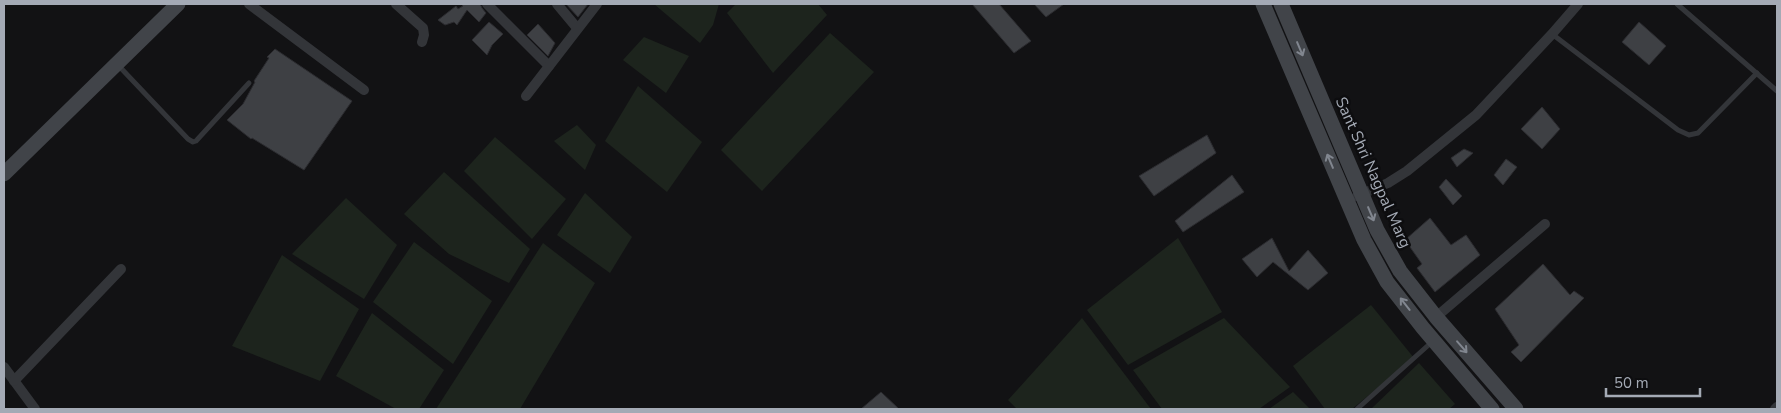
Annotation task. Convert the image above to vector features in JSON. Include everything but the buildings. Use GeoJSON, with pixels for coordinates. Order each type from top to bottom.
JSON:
{"type":"FeatureCollection","features":[{"type":"Feature","properties":{"kind":"street"},"geometry":{"type":"LineString","coordinates":[[4,174],[178,4]]}},
{"type":"Feature","properties":{"kind":"street"},"geometry":{"type":"LineString","coordinates":[[249,4],[364,90]]}},
{"type":"Feature","properties":{"kind":"street"},"geometry":{"type":"LineString","coordinates":[[396,4],[424,28],[422,42]]}},
{"type":"Feature","properties":{"kind":"street"},"geometry":{"type":"LineString","coordinates":[[488,4],[549,66]]}},
{"type":"Feature","properties":{"kind":"street"},"geometry":{"type":"LineString","coordinates":[[557,4],[577,28]]}},
{"type":"Feature","properties":{"kind":"street"},"geometry":{"type":"LineString","coordinates":[[526,96],[597,4]]}},
{"type":"Feature","properties":{"kind":"street"},"geometry":{"type":"LineString","coordinates":[[1263,4],[1364,240],[1387,282],[1433,340],[1492,409]]}},
{"type":"Feature","properties":{"kind":"street","name":"Sant Shri Nagpal Marg"},"geometry":{"type":"LineString","coordinates":[[1281,4],[1377,230],[1400,272],[1436,317],[1516,409]]}},
{"type":"Feature","properties":{"kind":"street"},"geometry":{"type":"LineString","coordinates":[[1346,199],[1388,183],[1407,171],[1476,115],[1578,4]]}},
{"type":"Feature","properties":{"kind":"street"},"geometry":{"type":"LineString","coordinates":[[1436,317],[1545,224]]}},
{"type":"Feature","properties":{"kind":"street"},"geometry":{"type":"LineString","coordinates":[[14,381],[121,269]]}},
{"type":"Feature","properties":{"kind":"street"},"geometry":{"type":"LineString","coordinates":[[4,367],[35,409]]}},
{"type":"Feature","properties":{"kind":"lane"},"geometry":{"type":"LineString","coordinates":[[1677,4],[1777,91]]}},
{"type":"Feature","properties":{"kind":"lane"},"geometry":{"type":"LineString","coordinates":[[1552,34],[1678,130],[1689,135],[1698,133],[1757,73]]}},
{"type":"Feature","properties":{"kind":"lane"},"geometry":{"type":"LineString","coordinates":[[117,64],[193,142],[249,83]]}},
{"type":"Feature","properties":{"kind":"lane"},"geometry":{"type":"LineString","coordinates":[[1357,409],[1433,340]]}},
{"type":"Feature","properties":{"kind":"shaded area"},"geometry":{"type":"Polygon","coordinates":[[[654,4],[719,4],[713,25],[700,43],[654,4]]]}},
{"type":"Feature","properties":{"kind":"shaded area"},"geometry":{"type":"Polygon","coordinates":[[[736,4],[818,4],[827,15],[773,73],[727,13],[736,4]]]}},
{"type":"Feature","properties":{"kind":"shaded area"},"geometry":{"type":"Polygon","coordinates":[[[830,33],[874,72],[762,191],[721,150],[830,33]]]}},
{"type":"Feature","properties":{"kind":"shaded area"},"geometry":{"type":"Polygon","coordinates":[[[644,37],[689,56],[666,93],[623,60],[644,37]]]}},
{"type":"Feature","properties":{"kind":"shaded area"},"geometry":{"type":"Polygon","coordinates":[[[638,86],[702,142],[667,192],[605,141],[638,86]]]}},
{"type":"Feature","properties":{"kind":"shaded area"},"geometry":{"type":"Polygon","coordinates":[[[577,125],[596,145],[585,170],[554,141],[577,125]]]}},
{"type":"Feature","properties":{"kind":"shaded area"},"geometry":{"type":"Polygon","coordinates":[[[495,137],[566,199],[532,239],[464,171],[495,137]]]}},
{"type":"Feature","properties":{"kind":"shaded area"},"geometry":{"type":"Polygon","coordinates":[[[444,172],[530,249],[509,283],[449,254],[404,214],[444,172]]]}},
{"type":"Feature","properties":{"kind":"shaded area"},"geometry":{"type":"Polygon","coordinates":[[[585,193],[632,237],[610,273],[557,235],[585,193]]]}},
{"type":"Feature","properties":{"kind":"shaded area"},"geometry":{"type":"Polygon","coordinates":[[[346,198],[397,245],[364,299],[292,254],[346,198]]]}},
{"type":"Feature","properties":{"kind":"shaded area"},"geometry":{"type":"Polygon","coordinates":[[[1178,238],[1222,312],[1128,365],[1087,310],[1178,238]]]}},
{"type":"Feature","properties":{"kind":"shaded area"},"geometry":{"type":"Polygon","coordinates":[[[414,242],[492,301],[453,364],[373,302],[414,242]]]}},
{"type":"Feature","properties":{"kind":"shaded area"},"geometry":{"type":"Polygon","coordinates":[[[543,243],[595,283],[520,409],[436,409],[543,243]]]}},
{"type":"Feature","properties":{"kind":"shaded area"},"geometry":{"type":"Polygon","coordinates":[[[282,255],[359,309],[320,381],[232,346],[282,255]]]}},
{"type":"Feature","properties":{"kind":"shaded area"},"geometry":{"type":"Polygon","coordinates":[[[1371,305],[1414,358],[1352,409],[1325,409],[1293,366],[1371,305]]]}},
{"type":"Feature","properties":{"kind":"shaded area"},"geometry":{"type":"Polygon","coordinates":[[[372,313],[444,370],[419,409],[396,409],[336,376],[372,313]]]}},
{"type":"Feature","properties":{"kind":"shaded area"},"geometry":{"type":"Polygon","coordinates":[[[1082,318],[1151,409],[1017,409],[1008,400],[1082,318]]]}},
{"type":"Feature","properties":{"kind":"shaded area"},"geometry":{"type":"Polygon","coordinates":[[[1224,318],[1290,387],[1259,409],[1162,409],[1133,370],[1224,318]]]}},
{"type":"Feature","properties":{"kind":"shaded area"},"geometry":{"type":"Polygon","coordinates":[[[1419,363],[1455,404],[1449,409],[1371,409],[1419,363]]]}},
{"type":"Feature","properties":{"kind":"shaded area"},"geometry":{"type":"Polygon","coordinates":[[[1293,392],[1310,409],[1269,409],[1293,392]]]}}]}
